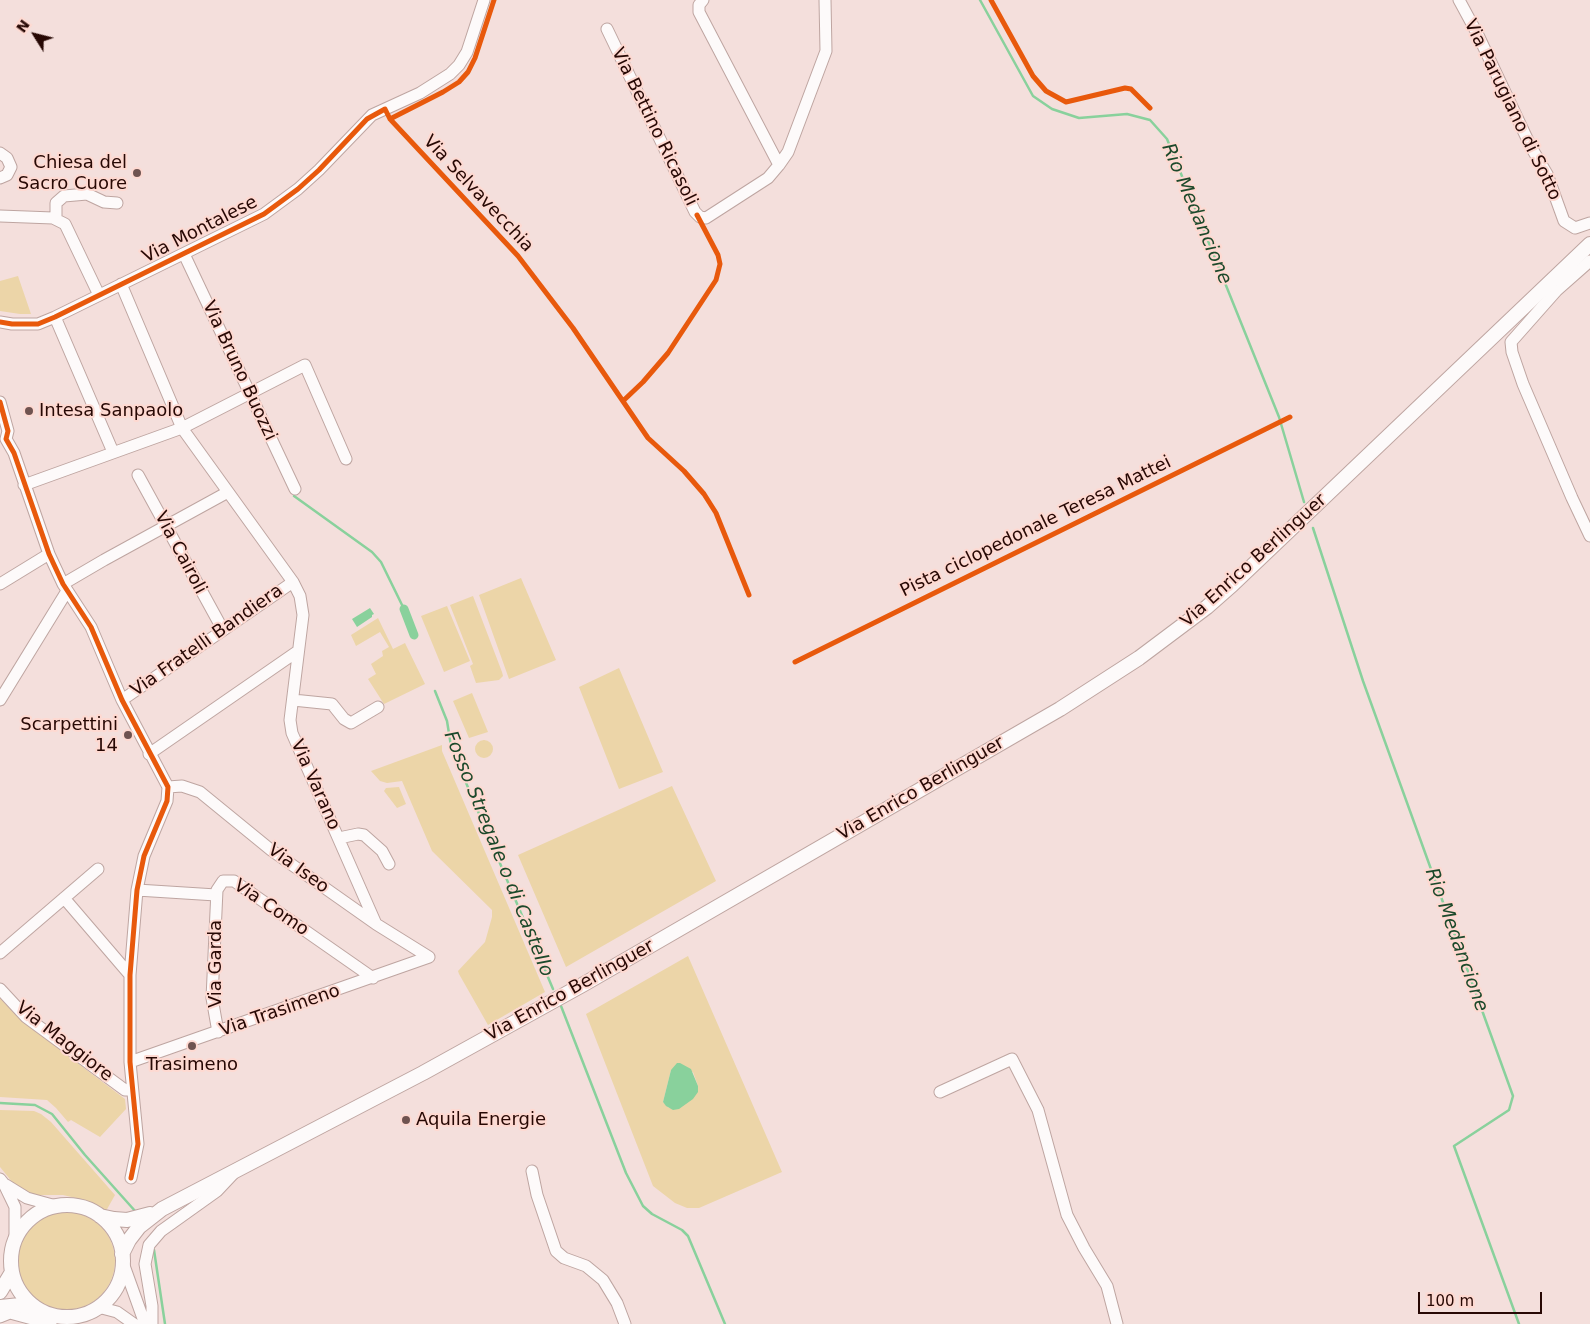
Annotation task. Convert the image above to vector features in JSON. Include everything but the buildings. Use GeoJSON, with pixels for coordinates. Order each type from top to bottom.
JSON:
{"type":"FeatureCollection","features":[{"type":"Feature","properties":{"kind":"main road","name":"Via Enrico Berlinguer"},"geometry":{"type":"LineString","coordinates":[[38,1309],[21,1293],[12,1272],[11,1256],[15,1240],[24,1226],[41,1212],[56,1206],[77,1206],[100,1216],[127,1220],[162,1209],[423,1073],[584,984],[1079,697],[1139,658],[1207,607],[1590,244]]}},
{"type":"Feature","properties":{"kind":"main road","name":"Via Enrico Berlinguer"},"geometry":{"type":"LineString","coordinates":[[122,1257],[133,1233],[162,1209]]}},
{"type":"Feature","properties":{"kind":"main road","name":"Via Enrico Berlinguer"},"geometry":{"type":"LineString","coordinates":[[0,1307],[20,1305],[38,1309],[49,1314],[68,1317],[81,1315],[98,1307],[115,1289],[121,1273],[122,1257],[115,1232],[100,1216]]}},
{"type":"Feature","properties":{"kind":"main road","name":"Via Enrico Berlinguer"},"geometry":{"type":"LineString","coordinates":[[0,1292],[12,1272]]}},
{"type":"Feature","properties":{"kind":"street","name":"Via Montalese"},"geometry":{"type":"LineString","coordinates":[[0,322],[38,324],[55,318],[271,209],[320,170],[367,119],[387,114],[401,103],[450,74],[459,65],[467,52],[484,0]]}},
{"type":"Feature","properties":{"kind":"street"},"geometry":{"type":"LineString","coordinates":[[703,0],[699,5],[699,12],[779,165]]}},
{"type":"Feature","properties":{"kind":"street"},"geometry":{"type":"LineString","coordinates":[[779,165],[790,146],[826,51],[826,0]]}},
{"type":"Feature","properties":{"kind":"street","name":"Via Parugiano di Sotto"},"geometry":{"type":"LineString","coordinates":[[1459,0],[1478,35],[1531,147],[1547,174],[1564,221],[1575,228],[1590,223]]}},
{"type":"Feature","properties":{"kind":"street","name":"Via Bettino Ricasoli"},"geometry":{"type":"LineString","coordinates":[[607,29],[697,215],[703,218],[712,216],[761,184],[779,165]]}},
{"type":"Feature","properties":{"kind":"street"},"geometry":{"type":"LineString","coordinates":[[0,153],[7,158],[11,167],[6,175],[0,178]]}},
{"type":"Feature","properties":{"kind":"street"},"geometry":{"type":"LineString","coordinates":[[56,219],[56,203],[64,196],[87,194],[104,202],[117,203]]}},
{"type":"Feature","properties":{"kind":"street"},"geometry":{"type":"LineString","coordinates":[[0,216],[56,219],[65,224],[99,295]]}},
{"type":"Feature","properties":{"kind":"street","name":"Via Bruno Buozzi"},"geometry":{"type":"LineString","coordinates":[[184,254],[295,489]]}},
{"type":"Feature","properties":{"kind":"street"},"geometry":{"type":"LineString","coordinates":[[1590,261],[1558,290],[1511,342],[1512,352],[1523,384],[1590,536]]}},
{"type":"Feature","properties":{"kind":"street","name":"Via Varano"},"geometry":{"type":"LineString","coordinates":[[121,284],[182,428],[293,582],[300,596],[303,608],[290,720],[292,734],[376,924]]}},
{"type":"Feature","properties":{"kind":"street"},"geometry":{"type":"LineString","coordinates":[[55,318],[113,452]]}},
{"type":"Feature","properties":{"kind":"street"},"geometry":{"type":"LineString","coordinates":[[24,484],[182,428],[305,365],[346,459]]}},
{"type":"Feature","properties":{"kind":"street"},"geometry":{"type":"LineString","coordinates":[[0,402],[8,431],[3,438],[14,453],[48,554],[65,588],[90,628],[122,700],[168,787],[167,801],[144,856],[137,890],[130,975],[130,1062],[138,1144],[131,1178]]}},
{"type":"Feature","properties":{"kind":"street","name":"Via Cairoli"},"geometry":{"type":"LineString","coordinates":[[138,475],[223,630]]}},
{"type":"Feature","properties":{"kind":"street"},"geometry":{"type":"LineString","coordinates":[[0,700],[65,588],[167,526],[228,492]]}},
{"type":"Feature","properties":{"kind":"street"},"geometry":{"type":"LineString","coordinates":[[0,584],[48,554]]}},
{"type":"Feature","properties":{"kind":"street","name":"Via Fratelli Bandiera"},"geometry":{"type":"LineString","coordinates":[[122,700],[293,582]]}},
{"type":"Feature","properties":{"kind":"street"},"geometry":{"type":"LineString","coordinates":[[149,754],[298,651]]}},
{"type":"Feature","properties":{"kind":"street"},"geometry":{"type":"LineString","coordinates":[[293,700],[332,704],[344,719],[351,723],[378,707]]}},
{"type":"Feature","properties":{"kind":"street","name":"Via Iseo"},"geometry":{"type":"LineString","coordinates":[[168,787],[182,786],[200,792],[271,850],[376,924],[429,957]]}},
{"type":"Feature","properties":{"kind":"street"},"geometry":{"type":"LineString","coordinates":[[339,838],[358,834],[364,835],[382,851],[389,864]]}},
{"type":"Feature","properties":{"kind":"street"},"geometry":{"type":"LineString","coordinates":[[0,953],[98,869]]}},
{"type":"Feature","properties":{"kind":"street","name":"Via Como"},"geometry":{"type":"LineString","coordinates":[[137,890],[216,895],[216,890],[220,883],[227,880],[234,881],[373,978]]}},
{"type":"Feature","properties":{"kind":"street","name":"Via Garda"},"geometry":{"type":"LineString","coordinates":[[216,895],[212,998],[218,1032]]}},
{"type":"Feature","properties":{"kind":"street"},"geometry":{"type":"LineString","coordinates":[[64,898],[130,975]]}},
{"type":"Feature","properties":{"kind":"street","name":"Via Trasimeno"},"geometry":{"type":"LineString","coordinates":[[130,1062],[429,957]]}},
{"type":"Feature","properties":{"kind":"street","name":"Via Maggiore"},"geometry":{"type":"LineString","coordinates":[[0,989],[26,1016],[125,1090],[132,1090]]}},
{"type":"Feature","properties":{"kind":"street"},"geometry":{"type":"LineString","coordinates":[[940,1092],[1012,1060],[1038,1110],[1067,1215],[1107,1286],[1117,1324]]}},
{"type":"Feature","properties":{"kind":"street"},"geometry":{"type":"LineString","coordinates":[[152,1324],[152,1306],[146,1264],[149,1245],[161,1231],[217,1191],[235,1171]]}},
{"type":"Feature","properties":{"kind":"street"},"geometry":{"type":"LineString","coordinates":[[532,1172],[537,1195],[556,1251],[564,1258],[586,1266],[603,1280],[626,1324]]}},
{"type":"Feature","properties":{"kind":"street"},"geometry":{"type":"LineString","coordinates":[[2,1181],[27,1198],[56,1206]]}},
{"type":"Feature","properties":{"kind":"street"},"geometry":{"type":"LineString","coordinates":[[2,1181],[15,1207],[15,1240]]}},
{"type":"Feature","properties":{"kind":"street"},"geometry":{"type":"LineString","coordinates":[[122,1257],[145,1324]]}},
{"type":"Feature","properties":{"kind":"street"},"geometry":{"type":"LineString","coordinates":[[98,1307],[116,1312],[134,1324]]}},
{"type":"Feature","properties":{"kind":"street"},"geometry":{"type":"LineString","coordinates":[[0,1317],[10,1314],[51,1324]]}},
{"type":"Feature","properties":{"kind":"shaded area"},"geometry":{"type":"Polygon","coordinates":[[[18,276],[31,314],[0,311],[0,281],[18,276]]]}},
{"type":"Feature","properties":{"kind":"shaded area"},"geometry":{"type":"Polygon","coordinates":[[[521,578],[556,660],[509,679],[479,595],[521,578]]]}},
{"type":"Feature","properties":{"kind":"shaded area"},"geometry":{"type":"Polygon","coordinates":[[[473,596],[502,672],[503,676],[499,680],[476,683],[470,666],[473,664],[450,605],[473,596]]]}},
{"type":"Feature","properties":{"kind":"shaded area"},"geometry":{"type":"Polygon","coordinates":[[[447,606],[470,661],[444,672],[421,616],[447,606]]]}},
{"type":"Feature","properties":{"kind":"shaded area"},"geometry":{"type":"Polygon","coordinates":[[[370,608],[374,614],[372,617],[357,627],[352,619],[370,608]]]}},
{"type":"Feature","properties":{"kind":"shaded area"},"geometry":{"type":"Polygon","coordinates":[[[378,618],[393,649],[405,643],[425,684],[384,704],[368,679],[376,674],[371,664],[383,656],[382,651],[389,647],[380,632],[356,646],[351,635],[378,618]]]}},
{"type":"Feature","properties":{"kind":"shaded area"},"geometry":{"type":"Polygon","coordinates":[[[619,668],[663,772],[619,789],[579,687],[619,668]]]}},
{"type":"Feature","properties":{"kind":"shaded area"},"geometry":{"type":"Polygon","coordinates":[[[472,693],[488,732],[469,738],[453,701],[472,693]]]}},
{"type":"Feature","properties":{"kind":"shaded area"},"geometry":{"type":"Polygon","coordinates":[[[484,740],[490,743],[493,749],[490,755],[484,758],[478,755],[475,749],[478,743],[484,740]]]}},
{"type":"Feature","properties":{"kind":"shaded area"},"geometry":{"type":"Polygon","coordinates":[[[442,745],[442,751],[545,992],[488,1025],[458,971],[485,942],[492,910],[432,851],[402,781],[387,783],[380,781],[371,771],[442,745]]]}},
{"type":"Feature","properties":{"kind":"shaded area"},"geometry":{"type":"Polygon","coordinates":[[[672,786],[716,881],[566,967],[518,855],[672,786]]]}},
{"type":"Feature","properties":{"kind":"shaded area"},"geometry":{"type":"Polygon","coordinates":[[[399,787],[406,804],[397,808],[384,791],[386,788],[399,787]]]}},
{"type":"Feature","properties":{"kind":"shaded area"},"geometry":{"type":"Polygon","coordinates":[[[688,956],[782,1172],[699,1208],[687,1208],[675,1203],[653,1186],[586,1014],[688,956]],[[671,1070],[663,1102],[669,1108],[698,1086],[693,1072],[671,1070]]]}},
{"type":"Feature","properties":{"kind":"shaded area"},"geometry":{"type":"Polygon","coordinates":[[[0,998],[23,1022],[125,1099],[126,1109],[100,1137],[71,1120],[68,1122],[47,1100],[0,1097],[0,998]]]}},
{"type":"Feature","properties":{"kind":"shaded area"},"geometry":{"type":"Polygon","coordinates":[[[677,1063],[691,1069],[698,1086],[698,1092],[693,1099],[679,1109],[673,1110],[663,1102],[671,1070],[677,1063]]]}},
{"type":"Feature","properties":{"kind":"shaded area"},"geometry":{"type":"Polygon","coordinates":[[[0,1110],[34,1111],[51,1122],[115,1195],[106,1211],[84,1200],[63,1195],[33,1195],[13,1183],[0,1167],[0,1110]]]}},
{"type":"Feature","properties":{"kind":"shaded area"},"geometry":{"type":"Polygon","coordinates":[[[66,1212],[76,1213],[93,1220],[107,1234],[114,1251],[114,1271],[107,1288],[93,1302],[76,1309],[66,1310],[56,1309],[39,1302],[25,1288],[18,1271],[17,1261],[18,1251],[25,1234],[39,1220],[56,1213],[66,1212]]]}},
{"type":"Feature","properties":{"kind":"waterway","name":"Rio Medancione"},"geometry":{"type":"LineString","coordinates":[[980,0],[1033,96],[1052,109],[1079,118],[1127,114],[1150,120],[1167,139],[1279,417],[1304,502]]}},
{"type":"Feature","properties":{"kind":"waterway","name":"Fosso Stregale o di Castello"},"geometry":{"type":"LineString","coordinates":[[294,496],[372,552],[381,562],[404,609]]}},
{"type":"Feature","properties":{"kind":"waterway","name":"Rio Medancione"},"geometry":{"type":"LineString","coordinates":[[1313,528],[1363,681],[1513,1096],[1509,1110],[1454,1146],[1519,1324]]}},
{"type":"Feature","properties":{"kind":"waterway","name":"Fosso Stregale o di Castello"},"geometry":{"type":"LineString","coordinates":[[404,609],[414,635]]}},
{"type":"Feature","properties":{"kind":"waterway","name":"Fosso Stregale o di Castello"},"geometry":{"type":"LineString","coordinates":[[435,691],[447,721],[451,746],[456,759],[553,989]]}},
{"type":"Feature","properties":{"kind":"waterway","name":"Fosso Stregale o di Castello"},"geometry":{"type":"LineString","coordinates":[[561,1006],[626,1173],[643,1206],[652,1214],[682,1230],[688,1236],[725,1324]]}},
{"type":"Feature","properties":{"kind":"waterway"},"geometry":{"type":"LineString","coordinates":[[0,1103],[35,1105],[52,1114],[85,1155],[136,1212]]}},
{"type":"Feature","properties":{"kind":"waterway"},"geometry":{"type":"LineString","coordinates":[[154,1250],[165,1324]]}},
{"type":"Feature","properties":{"kind":"cycle path"},"geometry":{"type":"LineString","coordinates":[[390,119],[443,92],[459,82],[468,72],[475,58],[494,0]]}},
{"type":"Feature","properties":{"kind":"cycle path"},"geometry":{"type":"LineString","coordinates":[[991,0],[1033,76],[1046,91],[1066,102],[1125,88],[1131,89],[1150,108]]}},
{"type":"Feature","properties":{"kind":"cycle path","name":"Via Selvavecchia"},"geometry":{"type":"LineString","coordinates":[[0,322],[38,324],[264,214],[298,189],[319,170],[367,119],[385,109],[390,119],[518,256],[573,328],[648,438],[684,471],[704,494],[716,513],[749,595]]}},
{"type":"Feature","properties":{"kind":"cycle path"},"geometry":{"type":"LineString","coordinates":[[623,401],[643,382],[668,353],[716,280],[720,264],[718,255],[697,215]]}},
{"type":"Feature","properties":{"kind":"cycle path"},"geometry":{"type":"LineString","coordinates":[[0,402],[8,431],[6,439],[14,453],[49,554],[63,584],[91,627],[122,700],[168,787],[167,801],[144,856],[137,890],[130,975],[130,1062],[138,1144],[131,1178]]}},
{"type":"Feature","properties":{"kind":"cycle path","name":"Pista ciclopedonale Teresa Mattei"},"geometry":{"type":"LineString","coordinates":[[795,662],[1290,417]]}},
{"type":"Feature","properties":{"kind":"place","name":"Chiesa del Sacro Cuore"},"geometry":{"type":"Point","coordinates":[137,173]}},
{"type":"Feature","properties":{"kind":"place","name":"Intesa Sanpaolo"},"geometry":{"type":"Point","coordinates":[29,411]}},
{"type":"Feature","properties":{"kind":"place","name":"Scarpettini 14"},"geometry":{"type":"Point","coordinates":[128,735]}},
{"type":"Feature","properties":{"kind":"place","name":"Trasimeno"},"geometry":{"type":"Point","coordinates":[192,1046]}},
{"type":"Feature","properties":{"kind":"place","name":"Aquila Energie"},"geometry":{"type":"Point","coordinates":[406,1120]}}]}
